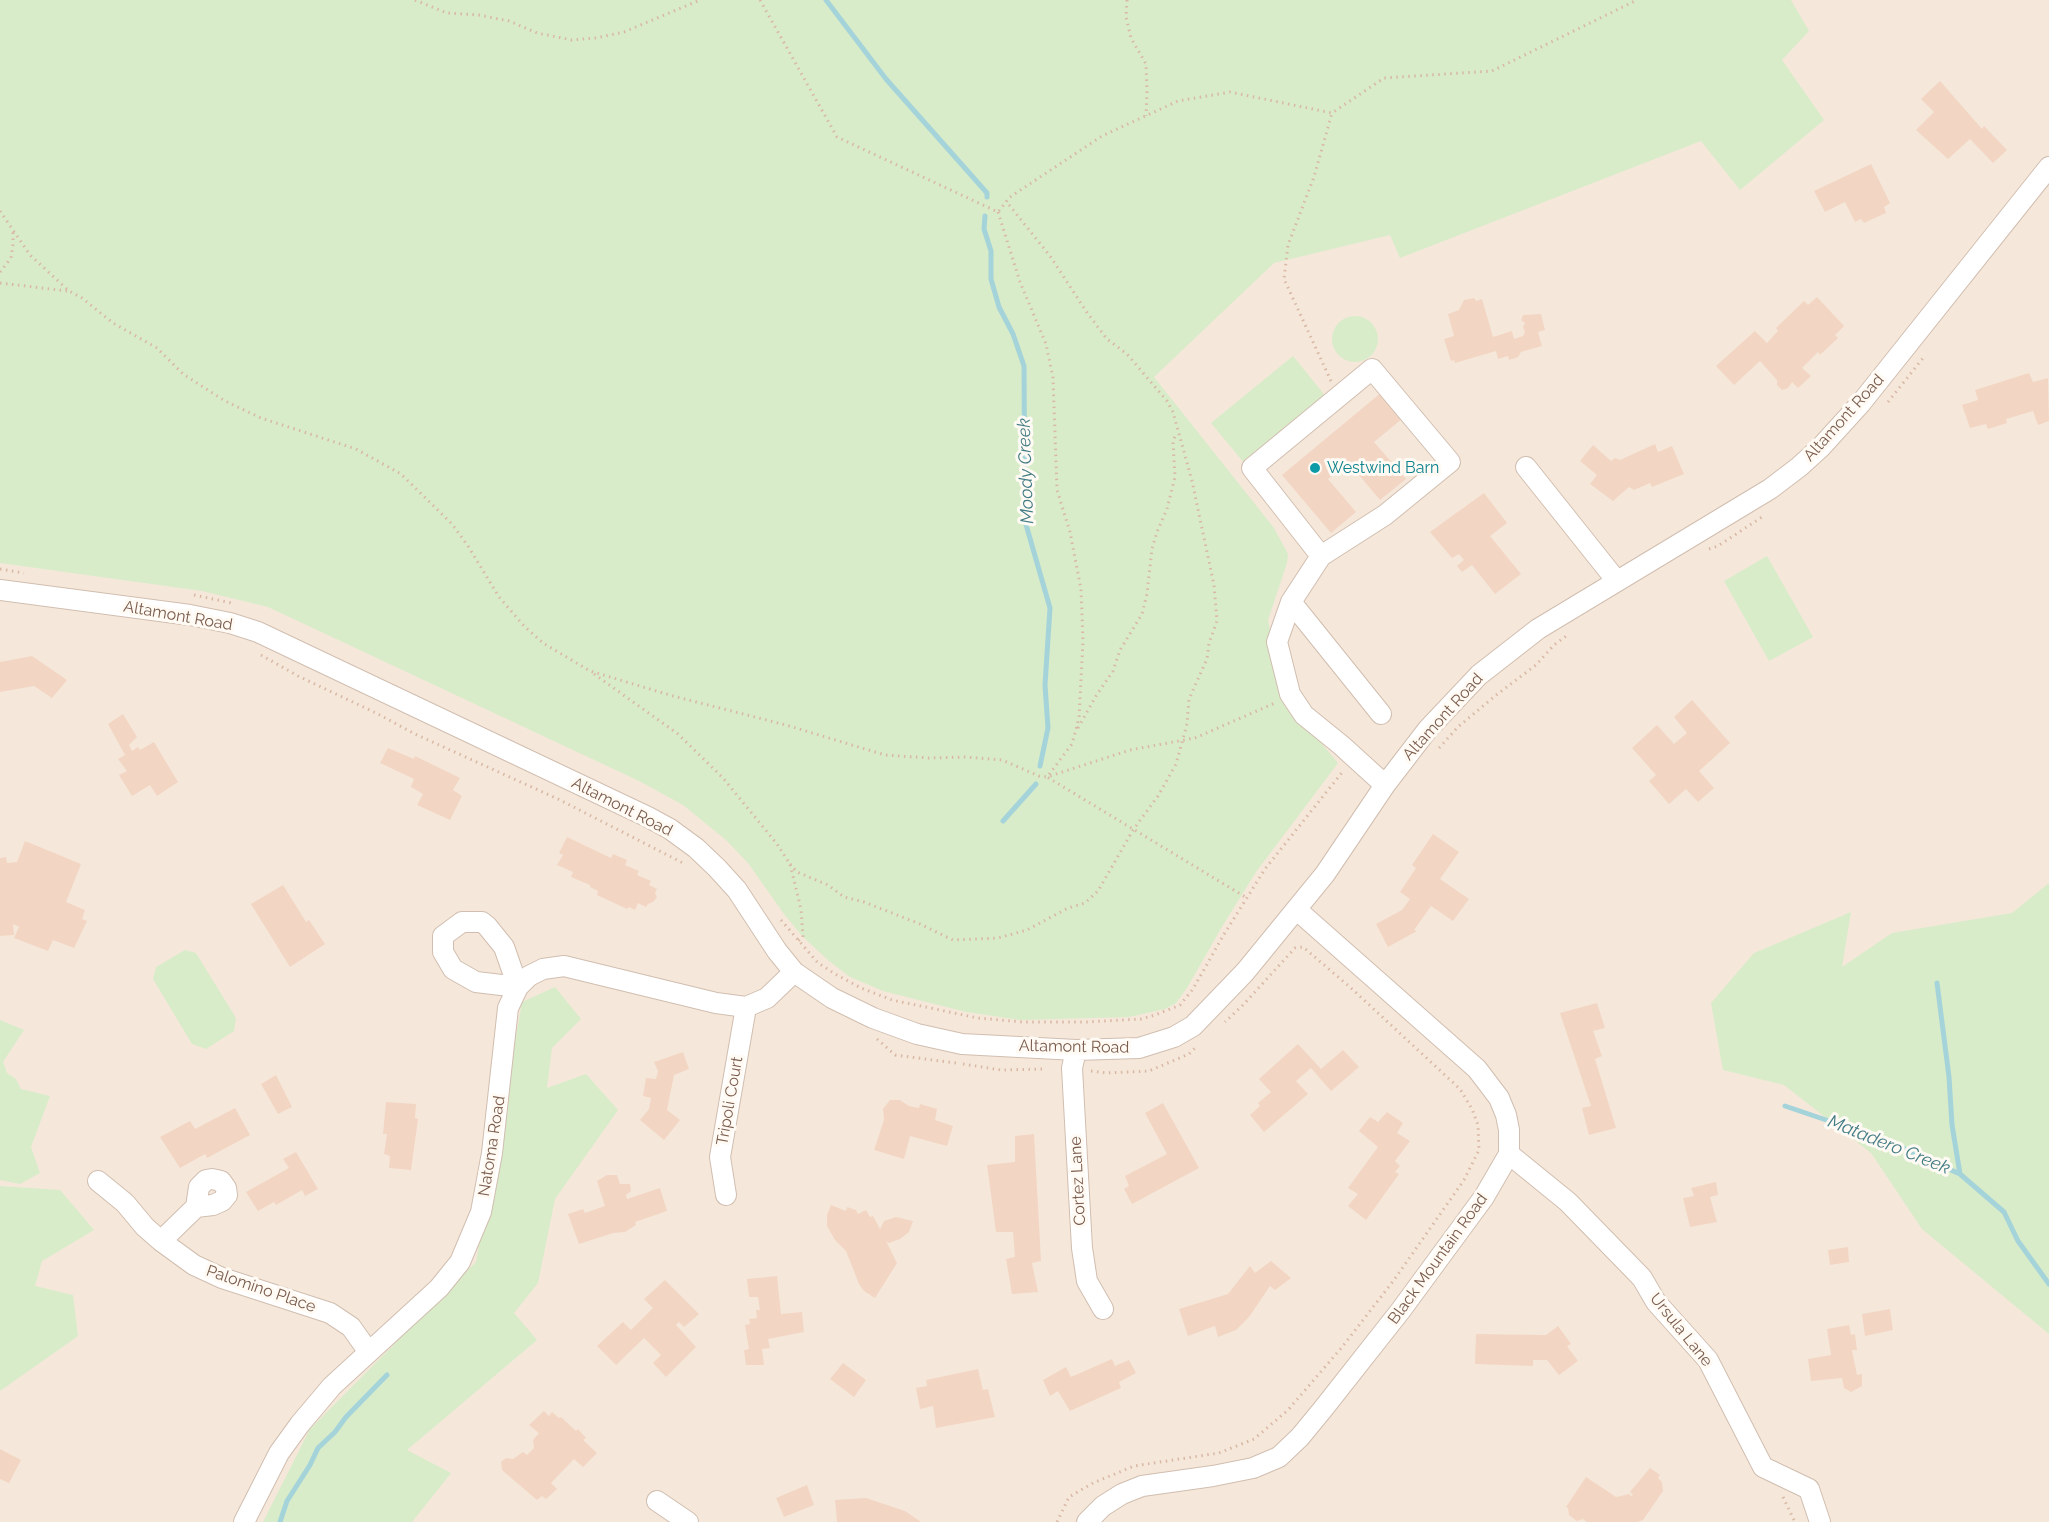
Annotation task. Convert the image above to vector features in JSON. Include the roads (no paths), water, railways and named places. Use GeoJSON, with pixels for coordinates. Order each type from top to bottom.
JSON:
{"type":"FeatureCollection","features":[{"type":"Feature","properties":{"kind":"street","name":"Altamont Road"},"geometry":{"type":"LineString","coordinates":[[0,590],[190,615],[230,623],[258,632],[648,817],[670,829],[696,848],[717,868],[737,890],[777,951],[794,972],[832,998],[873,1018],[917,1034],[962,1044],[1074,1059],[1139,1048],[1174,1037],[1193,1026],[1245,972],[1325,874],[1385,785],[1428,729],[1479,675],[1538,629],[1770,489],[1806,461],[1861,403],[2049,168]]}},
{"type":"Feature","properties":{"kind":"street"},"geometry":{"type":"LineString","coordinates":[[1321,556],[1252,468],[1372,369],[1450,462],[1384,515],[1321,556],[1291,603],[1277,642],[1290,694],[1304,715],[1385,785]]}},
{"type":"Feature","properties":{"kind":"street"},"geometry":{"type":"LineString","coordinates":[[1526,467],[1617,580]]}},
{"type":"Feature","properties":{"kind":"street"},"geometry":{"type":"LineString","coordinates":[[1291,603],[1381,714]]}},
{"type":"Feature","properties":{"kind":"street"},"geometry":{"type":"LineString","coordinates":[[1297,910],[1477,1069],[1499,1098],[1506,1115],[1509,1130],[1509,1154]]}},
{"type":"Feature","properties":{"kind":"street","name":"Natoma Road"},"geometry":{"type":"LineString","coordinates":[[244,1522],[279,1453],[332,1386],[439,1288],[460,1262],[481,1212],[492,1153],[508,1008],[518,987],[529,976],[543,969],[564,966],[746,1007]]}},
{"type":"Feature","properties":{"kind":"street"},"geometry":{"type":"LineString","coordinates":[[746,1007],[767,998],[794,972]]}},
{"type":"Feature","properties":{"kind":"street","name":"Tripoli Court"},"geometry":{"type":"LineString","coordinates":[[726,1195],[720,1157],[746,1007]]}},
{"type":"Feature","properties":{"kind":"street","name":"Cortez Lane"},"geometry":{"type":"LineString","coordinates":[[1074,1059],[1083,1248],[1087,1281],[1102,1309]]}},
{"type":"Feature","properties":{"kind":"street","name":"Black Mountain Road"},"geometry":{"type":"LineString","coordinates":[[1087,1522],[1102,1506],[1142,1486],[1253,1468],[1279,1457],[1300,1437],[1401,1310],[1484,1197],[1509,1154]]}},
{"type":"Feature","properties":{"kind":"street","name":"Ursula Lane"},"geometry":{"type":"LineString","coordinates":[[1509,1154],[1568,1202],[1642,1278],[1656,1302],[1708,1360],[1763,1467],[1809,1489],[1820,1522]]}},
{"type":"Feature","properties":{"kind":"street","name":"Palomino Place"},"geometry":{"type":"LineString","coordinates":[[98,1181],[125,1203],[145,1227],[161,1241],[194,1265],[222,1278],[330,1313],[351,1327],[368,1351]]}},
{"type":"Feature","properties":{"kind":"street"},"geometry":{"type":"LineString","coordinates":[[161,1241],[196,1207]]}},
{"type":"Feature","properties":{"kind":"street"},"geometry":{"type":"LineString","coordinates":[[657,1500],[688,1522]]}},
{"type":"Feature","properties":{"kind":"waterway","name":"Moody Creek"},"geometry":{"type":"LineString","coordinates":[[826,0],[886,79],[987,193],[987,197]]}},
{"type":"Feature","properties":{"kind":"waterway","name":"Moody Creek"},"geometry":{"type":"LineString","coordinates":[[985,216],[984,229],[991,251],[991,279],[999,307],[1013,334],[1024,366],[1025,521],[1050,608],[1045,685],[1048,728],[1040,766]]}},
{"type":"Feature","properties":{"kind":"waterway","name":"Moody Creek"},"geometry":{"type":"LineString","coordinates":[[1003,821],[1036,784]]}},
{"type":"Feature","properties":{"kind":"waterway"},"geometry":{"type":"LineString","coordinates":[[1937,983],[1949,1077],[1952,1125],[1960,1174]]}},
{"type":"Feature","properties":{"kind":"waterway","name":"Matadero Creek"},"geometry":{"type":"LineString","coordinates":[[1785,1106],[1885,1140],[1960,1174],[2004,1212],[2018,1241],[2049,1284]]}},
{"type":"Feature","properties":{"kind":"waterway"},"geometry":{"type":"LineString","coordinates":[[280,1522],[287,1501],[318,1448],[387,1375]]}},
{"type":"Feature","properties":{"kind":"place","name":"Westwind Barn"},"geometry":{"type":"Point","coordinates":[1315,468]}}]}
